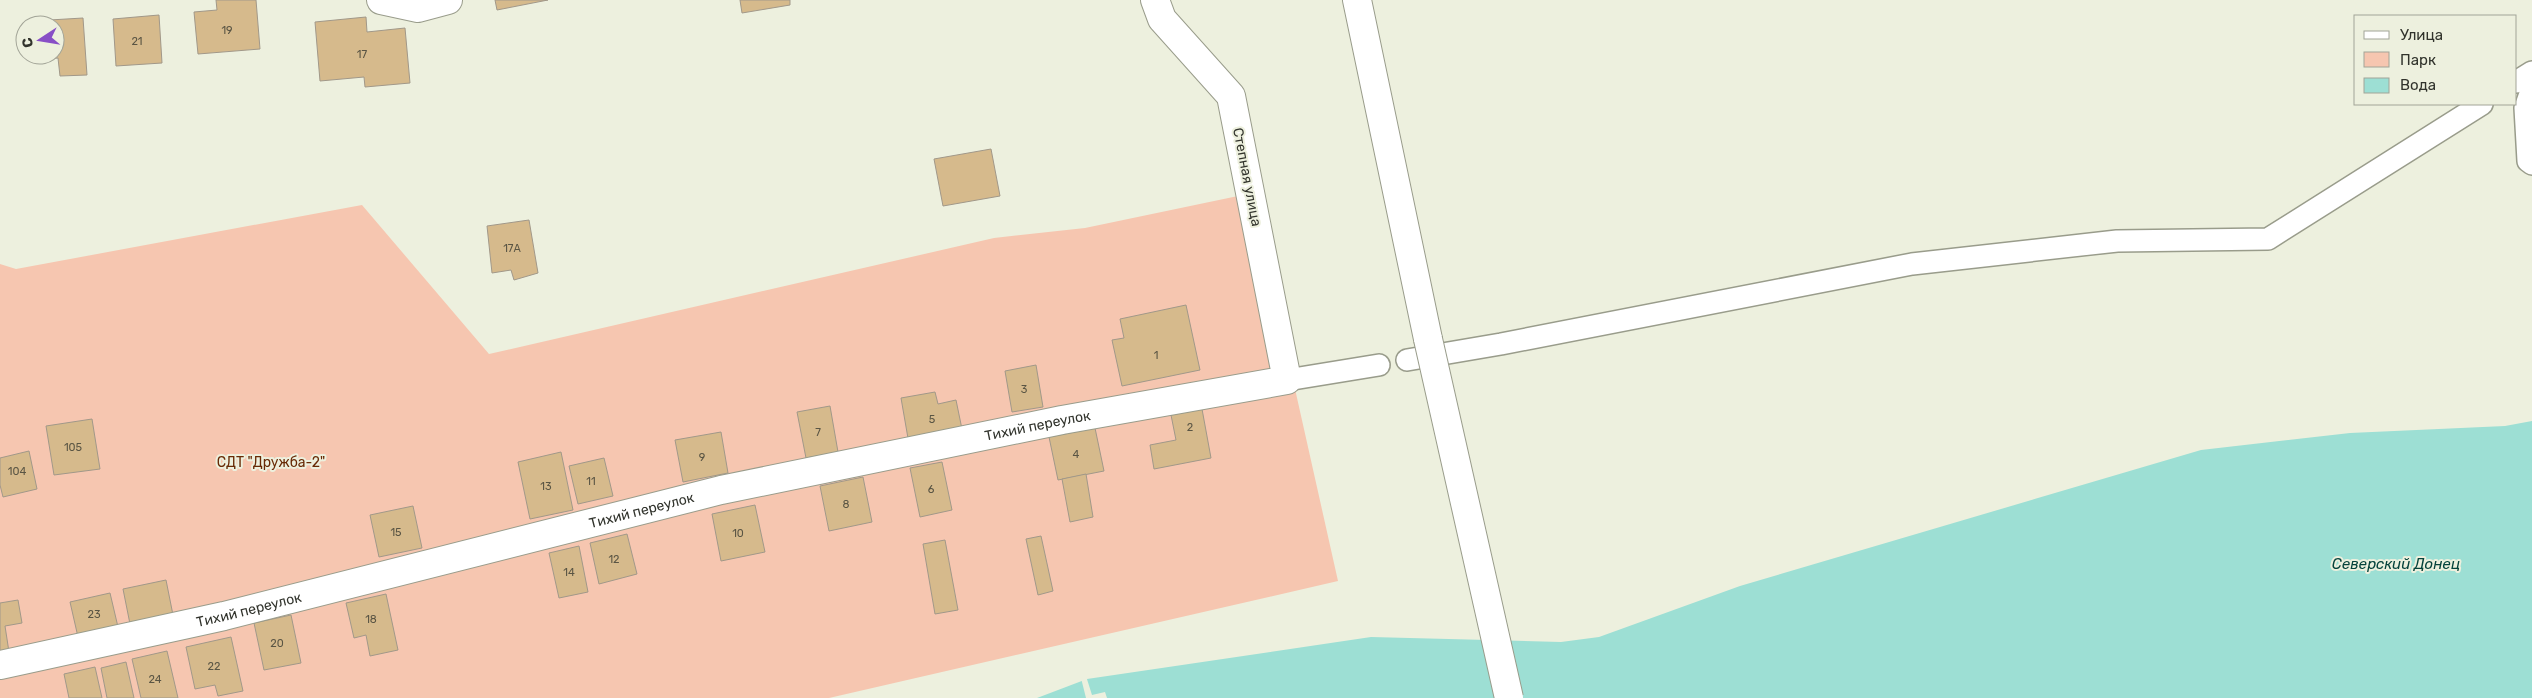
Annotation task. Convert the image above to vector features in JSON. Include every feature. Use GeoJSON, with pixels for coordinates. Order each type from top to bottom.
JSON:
{"type":"FeatureCollection","features":[{"type":"Feature","properties":{"kind":"street"},"geometry":{"type":"LineString","coordinates":[[381,0],[418,8],[448,0]]}},
{"type":"Feature","properties":{"kind":"street","name":"Степная улица"},"geometry":{"type":"LineString","coordinates":[[1155,0],[1162,19],[1231,96],[1287,380]]}},
{"type":"Feature","properties":{"kind":"street"},"geometry":{"type":"LineString","coordinates":[[1357,0],[1428,339],[1509,698]]}},
{"type":"Feature","properties":{"kind":"street","name":"Тихий переулок"},"geometry":{"type":"LineString","coordinates":[[0,665],[224,616],[721,490],[1062,420],[1287,380]]}},
{"type":"Feature","properties":{"kind":"lane"},"geometry":{"type":"LineString","coordinates":[[2517,81],[2532,72]]}},
{"type":"Feature","properties":{"kind":"lane"},"geometry":{"type":"LineString","coordinates":[[2532,88],[2525,108],[2528,161],[2532,164]]}},
{"type":"Feature","properties":{"kind":"lane"},"geometry":{"type":"LineString","coordinates":[[1407,360],[1502,344],[1912,264],[2117,241],[2268,239],[2480,105]]}},
{"type":"Feature","properties":{"kind":"lane"},"geometry":{"type":"LineString","coordinates":[[1287,380],[1379,364]]}},
{"type":"Feature","properties":{"kind":"green space","name":"СДТ \"Дружба-2\""},"geometry":{"type":"Polygon","coordinates":[[[1238,196],[1252,197],[1338,581],[829,698],[0,698],[0,264],[16,269],[362,205],[489,354],[994,238],[1085,228],[1238,196]]]}},
{"type":"Feature","properties":{"kind":"water","name":"Северский Донец"},"geometry":{"type":"Polygon","coordinates":[[[2532,421],[2532,698],[1037,698],[1087,679],[1371,637],[1561,642],[1599,637],[1740,586],[2201,450],[2350,433],[2505,426],[2532,421]]]}},
{"type":"Feature","properties":{"kind":"pier"},"geometry":{"type":"Polygon","coordinates":[[[1086,676],[1092,695],[1105,692],[1107,698],[1086,698],[1081,678],[1086,676]]]}},
{"type":"Feature","properties":{"kind":"building"},"geometry":{"type":"Polygon","coordinates":[[[216,0],[256,0],[260,49],[198,54],[194,12],[217,10],[216,0]]]}},
{"type":"Feature","properties":{"kind":"building"},"geometry":{"type":"Polygon","coordinates":[[[495,0],[548,0],[497,10],[495,0]]]}},
{"type":"Feature","properties":{"kind":"building"},"geometry":{"type":"Polygon","coordinates":[[[740,0],[790,0],[790,5],[742,13],[740,0]]]}},
{"type":"Feature","properties":{"kind":"building"},"geometry":{"type":"Polygon","coordinates":[[[159,15],[162,63],[116,66],[113,19],[159,15]]]}},
{"type":"Feature","properties":{"kind":"building"},"geometry":{"type":"Polygon","coordinates":[[[366,17],[367,32],[405,28],[410,83],[365,87],[364,77],[320,81],[315,22],[366,17]]]}},
{"type":"Feature","properties":{"kind":"building"},"geometry":{"type":"Polygon","coordinates":[[[83,18],[87,75],[60,76],[59,65],[65,65],[65,19],[83,18]]]}},
{"type":"Feature","properties":{"kind":"building"},"geometry":{"type":"Polygon","coordinates":[[[991,149],[1000,196],[943,206],[934,159],[991,149]]]}},
{"type":"Feature","properties":{"kind":"building"},"geometry":{"type":"Polygon","coordinates":[[[529,220],[538,273],[514,280],[511,270],[492,273],[487,226],[529,220]]]}},
{"type":"Feature","properties":{"kind":"building"},"geometry":{"type":"Polygon","coordinates":[[[1186,305],[1200,370],[1122,386],[1112,340],[1124,338],[1120,319],[1186,305]]]}},
{"type":"Feature","properties":{"kind":"building"},"geometry":{"type":"Polygon","coordinates":[[[1036,365],[1043,407],[1012,412],[1005,371],[1036,365]]]}},
{"type":"Feature","properties":{"kind":"building"},"geometry":{"type":"Polygon","coordinates":[[[935,392],[938,404],[956,400],[963,434],[909,444],[901,398],[935,392]]]}},
{"type":"Feature","properties":{"kind":"building"},"geometry":{"type":"Polygon","coordinates":[[[830,406],[838,452],[806,458],[797,412],[830,406]]]}},
{"type":"Feature","properties":{"kind":"building"},"geometry":{"type":"Polygon","coordinates":[[[1202,409],[1211,458],[1154,469],[1150,445],[1176,440],[1171,415],[1202,409]]]}},
{"type":"Feature","properties":{"kind":"building"},"geometry":{"type":"Polygon","coordinates":[[[92,419],[100,469],[54,475],[46,426],[92,419]]]}},
{"type":"Feature","properties":{"kind":"building"},"geometry":{"type":"Polygon","coordinates":[[[1095,428],[1104,471],[1058,480],[1049,437],[1095,428]]]}},
{"type":"Feature","properties":{"kind":"building"},"geometry":{"type":"Polygon","coordinates":[[[721,432],[728,473],[683,482],[675,440],[721,432]]]}},
{"type":"Feature","properties":{"kind":"building"},"geometry":{"type":"Polygon","coordinates":[[[29,451],[37,489],[3,497],[0,485],[0,458],[29,451]]]}},
{"type":"Feature","properties":{"kind":"building"},"geometry":{"type":"Polygon","coordinates":[[[561,452],[573,510],[530,519],[518,462],[561,452]]]}},
{"type":"Feature","properties":{"kind":"building"},"geometry":{"type":"Polygon","coordinates":[[[604,458],[613,496],[578,504],[569,466],[604,458]]]}},
{"type":"Feature","properties":{"kind":"building"},"geometry":{"type":"Polygon","coordinates":[[[942,462],[952,510],[920,517],[910,468],[942,462]]]}},
{"type":"Feature","properties":{"kind":"building"},"geometry":{"type":"Polygon","coordinates":[[[1086,474],[1093,517],[1070,522],[1062,479],[1086,474]]]}},
{"type":"Feature","properties":{"kind":"building"},"geometry":{"type":"Polygon","coordinates":[[[863,477],[872,522],[829,531],[820,486],[863,477]]]}},
{"type":"Feature","properties":{"kind":"building"},"geometry":{"type":"Polygon","coordinates":[[[755,505],[765,552],[721,561],[712,514],[755,505]]]}},
{"type":"Feature","properties":{"kind":"building"},"geometry":{"type":"Polygon","coordinates":[[[413,506],[422,548],[379,557],[370,515],[413,506]]]}},
{"type":"Feature","properties":{"kind":"building"},"geometry":{"type":"Polygon","coordinates":[[[627,534],[637,574],[599,584],[590,543],[627,534]]]}},
{"type":"Feature","properties":{"kind":"building"},"geometry":{"type":"Polygon","coordinates":[[[1041,536],[1053,591],[1038,595],[1026,539],[1041,536]]]}},
{"type":"Feature","properties":{"kind":"building"},"geometry":{"type":"Polygon","coordinates":[[[945,540],[958,610],[935,614],[923,544],[945,540]]]}},
{"type":"Feature","properties":{"kind":"building"},"geometry":{"type":"Polygon","coordinates":[[[579,546],[588,592],[559,598],[549,553],[579,546]]]}},
{"type":"Feature","properties":{"kind":"building"},"geometry":{"type":"Polygon","coordinates":[[[166,580],[173,615],[130,624],[123,589],[166,580]]]}},
{"type":"Feature","properties":{"kind":"building"},"geometry":{"type":"Polygon","coordinates":[[[110,593],[118,627],[78,637],[70,602],[110,593]]]}},
{"type":"Feature","properties":{"kind":"building"},"geometry":{"type":"Polygon","coordinates":[[[386,594],[398,650],[370,656],[366,635],[354,638],[346,603],[386,594]]]}},
{"type":"Feature","properties":{"kind":"building"},"geometry":{"type":"Polygon","coordinates":[[[18,600],[22,623],[5,626],[9,652],[0,654],[0,603],[18,600]]]}},
{"type":"Feature","properties":{"kind":"building"},"geometry":{"type":"Polygon","coordinates":[[[291,615],[301,663],[264,670],[254,623],[291,615]]]}},
{"type":"Feature","properties":{"kind":"building"},"geometry":{"type":"Polygon","coordinates":[[[231,637],[243,691],[218,696],[215,685],[195,689],[186,647],[231,637]]]}},
{"type":"Feature","properties":{"kind":"building"},"geometry":{"type":"Polygon","coordinates":[[[167,651],[178,698],[141,698],[132,659],[167,651]]]}},
{"type":"Feature","properties":{"kind":"building"},"geometry":{"type":"Polygon","coordinates":[[[126,662],[134,698],[107,698],[101,668],[126,662]]]}},
{"type":"Feature","properties":{"kind":"building"},"geometry":{"type":"Polygon","coordinates":[[[95,667],[102,698],[69,698],[64,674],[95,667]]]}}]}
